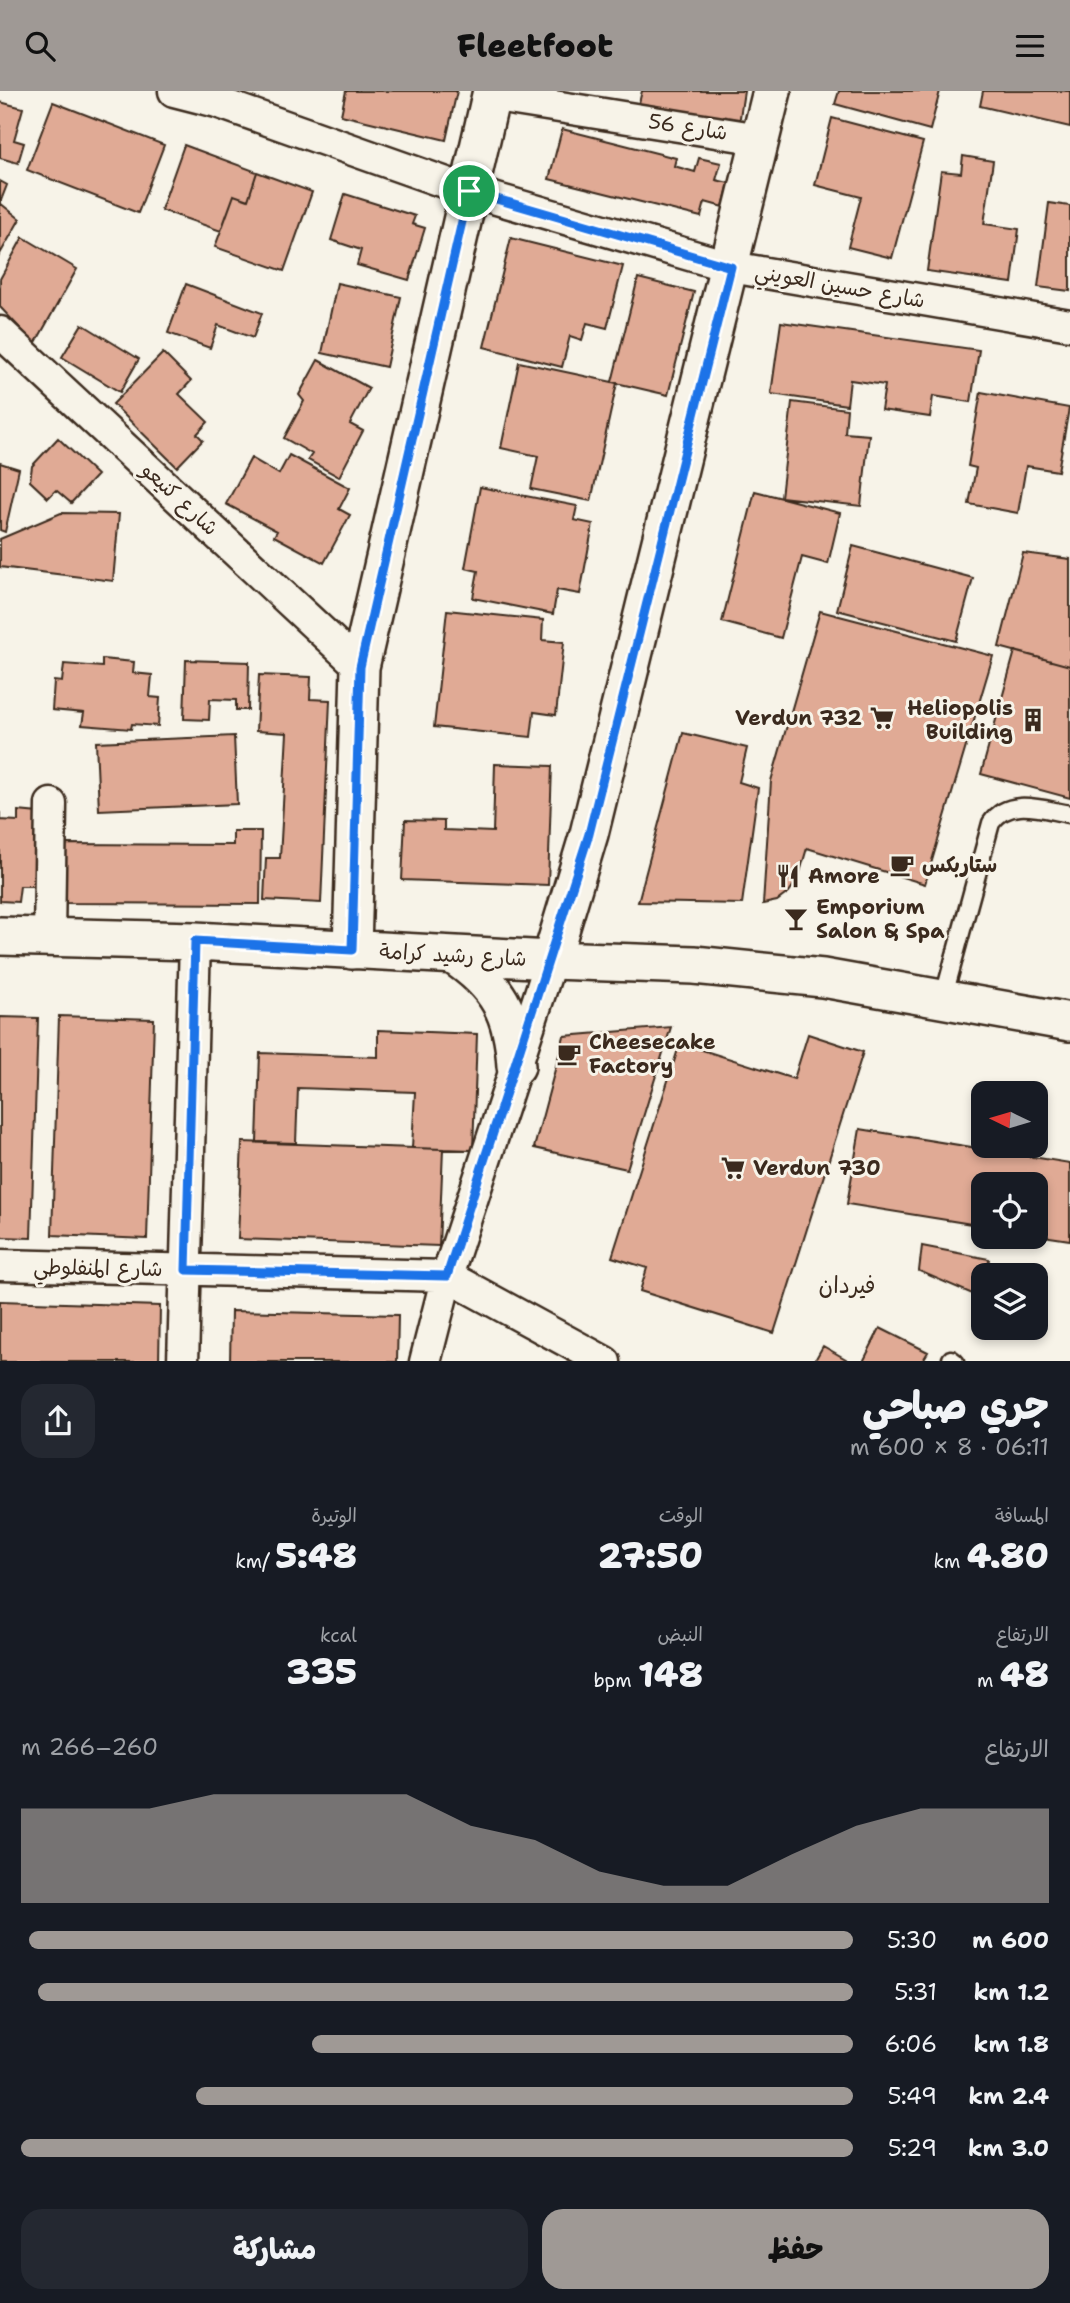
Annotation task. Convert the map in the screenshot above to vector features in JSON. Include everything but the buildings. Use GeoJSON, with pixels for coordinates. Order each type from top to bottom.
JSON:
{"type":"FeatureCollection","features":[{"type":"Feature","properties":{"kind":"street","name":"شارع حسين العويني"},"geometry":{"type":"LineString","coordinates":[[174,91],[219,97],[469,191],[731,267],[1070,325]]}},
{"type":"Feature","properties":{"kind":"street"},"geometry":{"type":"LineString","coordinates":[[425,1361],[447,1276],[551,960],[589,834],[731,267],[772,91]]}},
{"type":"Feature","properties":{"kind":"street"},"geometry":{"type":"LineString","coordinates":[[352,950],[360,667],[492,94]]}},
{"type":"Feature","properties":{"kind":"street","name":"شارع 56"},"geometry":{"type":"LineString","coordinates":[[492,94],[760,139]]}},
{"type":"Feature","properties":{"kind":"street","name":"شارع كنيعو"},"geometry":{"type":"LineString","coordinates":[[0,332],[360,667]]}},
{"type":"Feature","properties":{"kind":"street"},"geometry":{"type":"LineString","coordinates":[[49,938],[51,804]]}},
{"type":"Feature","properties":{"kind":"street","name":"شارع رشيد كرامة"},"geometry":{"type":"LineString","coordinates":[[0,936],[195,941],[708,966],[823,978],[1070,1022]]}},
{"type":"Feature","properties":{"kind":"street"},"geometry":{"type":"LineString","coordinates":[[183,1361],[195,941]]}},
{"type":"Feature","properties":{"kind":"street"},"geometry":{"type":"LineString","coordinates":[[453,955],[485,980],[507,1014],[515,1040],[516,1066]]}},
{"type":"Feature","properties":{"kind":"street","name":"شارع المنفلوطي"},"geometry":{"type":"LineString","coordinates":[[0,1265],[447,1276]]}},
{"type":"Feature","properties":{"kind":"street"},"geometry":{"type":"LineString","coordinates":[[447,1276],[605,1361]]}},
{"type":"Feature","properties":{"kind":"lane"},"geometry":{"type":"LineString","coordinates":[[943,999],[991,823],[998,813],[1020,805],[1070,814]]}},
{"type":"Feature","properties":{"kind":"place","name":"Verdun 732"},"geometry":{"type":"Point","coordinates":[882,718]}},
{"type":"Feature","properties":{"kind":"place","name":"Heliopolis Building"},"geometry":{"type":"Point","coordinates":[1033,720]}},
{"type":"Feature","properties":{"kind":"place","name":"ستاربكس"},"geometry":{"type":"Point","coordinates":[902,865]}},
{"type":"Feature","properties":{"kind":"place","name":"Amore"},"geometry":{"type":"Point","coordinates":[788,876]}},
{"type":"Feature","properties":{"kind":"place","name":"Emporium Salon & Spa"},"geometry":{"type":"Point","coordinates":[796,919]}},
{"type":"Feature","properties":{"kind":"place","name":"Cheesecake Factory"},"geometry":{"type":"Point","coordinates":[569,1054]}},
{"type":"Feature","properties":{"kind":"place","name":"Verdun 730"},"geometry":{"type":"Point","coordinates":[733,1168]}},
{"type":"Feature","properties":{"kind":"district","name":"فيردان"},"geometry":{"type":"Point","coordinates":[847,1285]}},
{"type":"Feature","properties":{"kind":"route"},"geometry":{"type":"LineString","coordinates":[[469,191],[731,267],[589,834],[551,960],[447,1276],[186,1270],[195,941],[352,950],[360,667],[469,191]]}}]}
